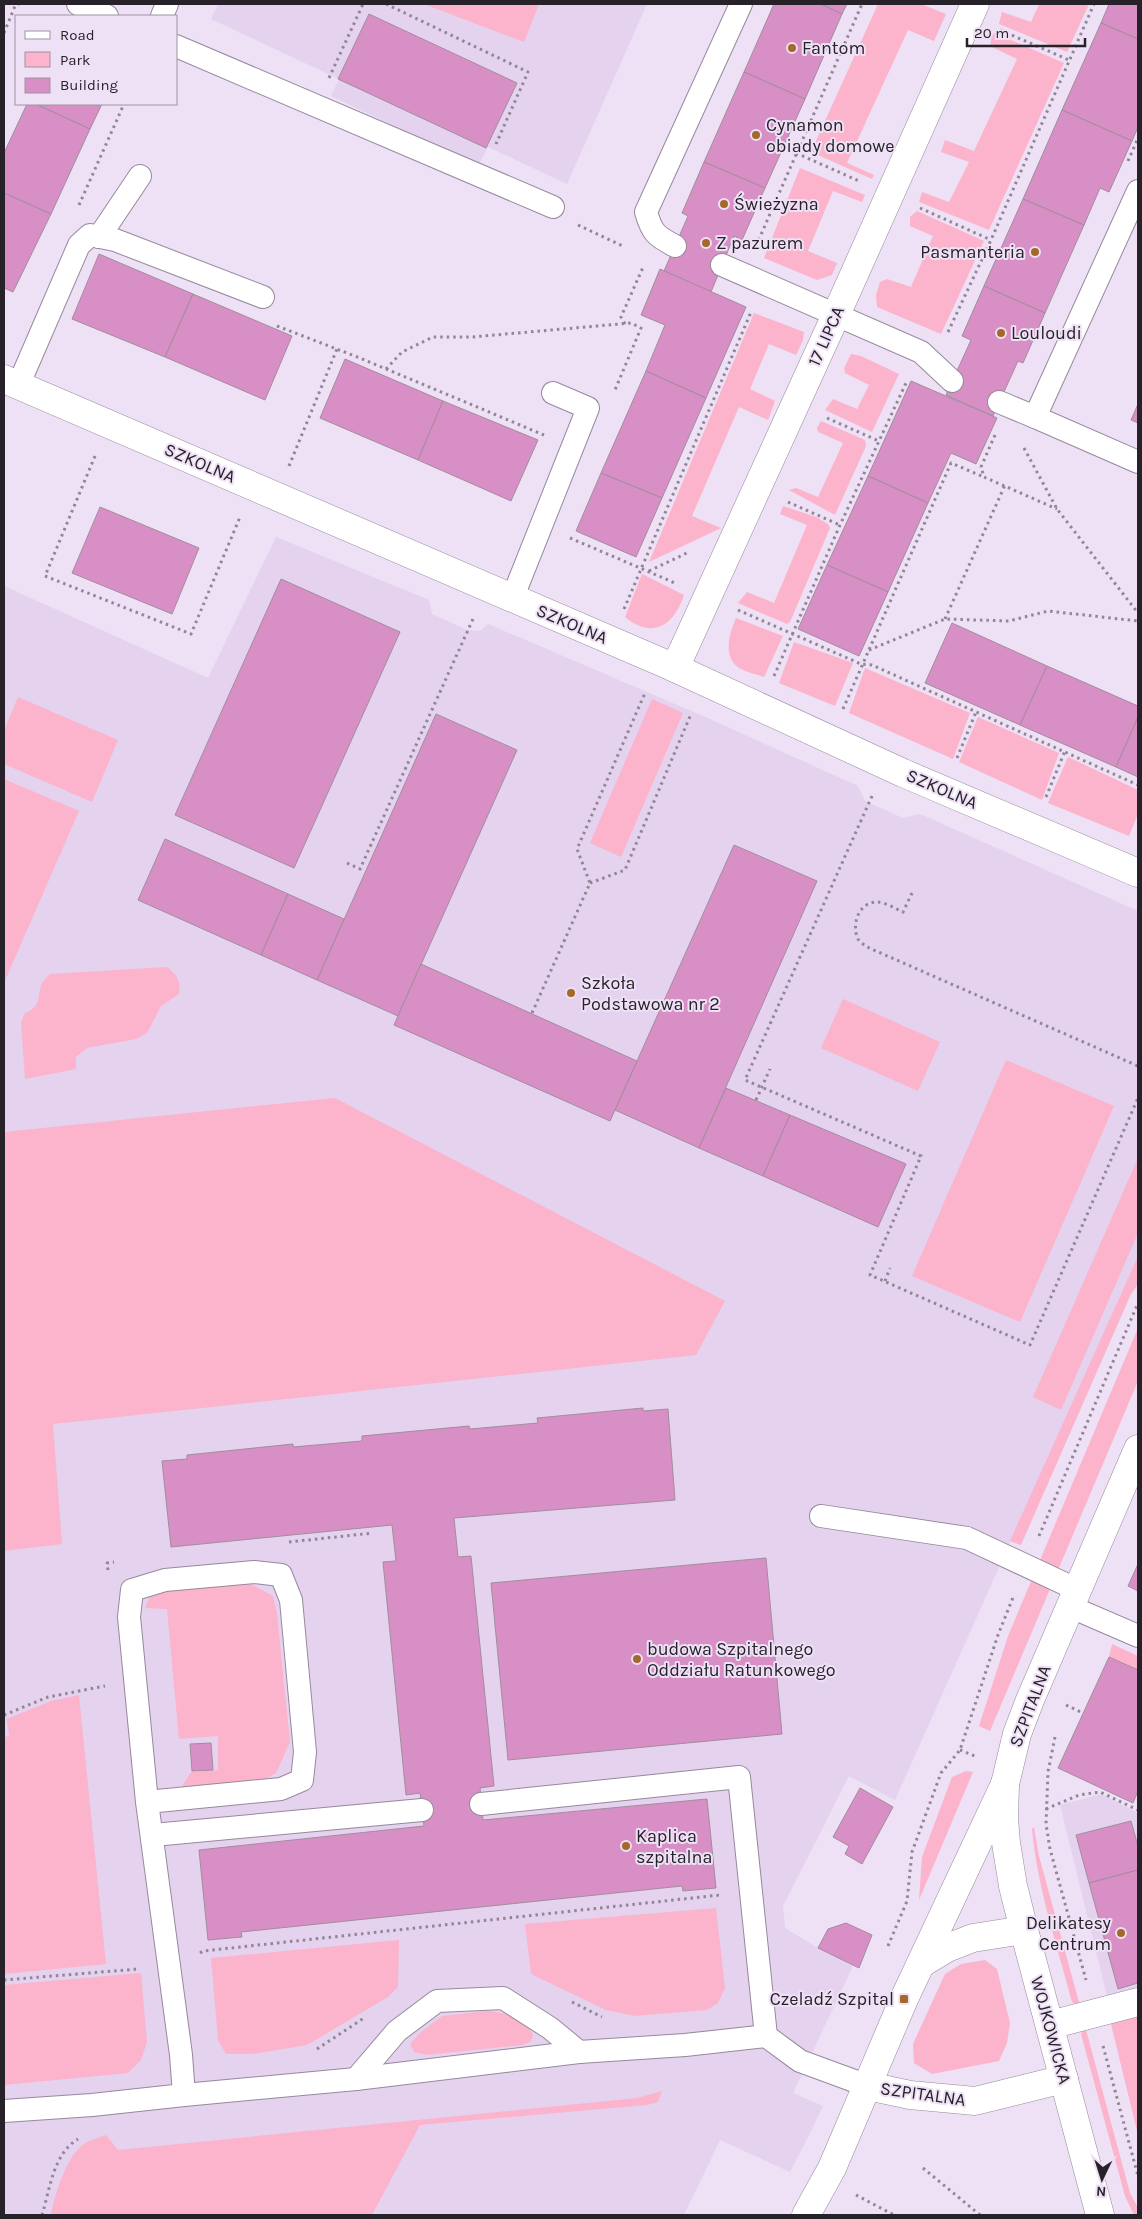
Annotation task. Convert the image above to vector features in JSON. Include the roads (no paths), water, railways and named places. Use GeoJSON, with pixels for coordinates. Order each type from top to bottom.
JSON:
{"type":"FeatureCollection","features":[{"type":"Feature","properties":{"kind":"street","name":"17 LIPCA"},"geometry":{"type":"LineString","coordinates":[[675,668],[796,404],[972,10]]}},
{"type":"Feature","properties":{"kind":"street","name":"SZKOLNA"},"geometry":{"type":"LineString","coordinates":[[11,382],[675,668],[903,773],[1138,873]]}},
{"type":"Feature","properties":{"kind":"street","name":"SZPITALNA"},"geometry":{"type":"LineString","coordinates":[[806,2215],[832,2168],[922,1962],[1004,1784],[1017,1734],[1138,1452]]}},
{"type":"Feature","properties":{"kind":"street","name":"WOJKOWICKA"},"geometry":{"type":"LineString","coordinates":[[1004,1784],[1006,1843],[1013,1886],[1100,2215]]}},
{"type":"Feature","properties":{"kind":"street"},"geometry":{"type":"LineString","coordinates":[[922,1962],[947,1948],[973,1938],[1024,1930]]}},
{"type":"Feature","properties":{"kind":"street"},"geometry":{"type":"LineString","coordinates":[[1050,2024],[1138,2002]]}},
{"type":"Feature","properties":{"kind":"street","name":"SZPITALNA"},"geometry":{"type":"LineString","coordinates":[[868,2086],[910,2095],[975,2101],[1064,2079]]}},
{"type":"Feature","properties":{"kind":"lane"},"geometry":{"type":"LineString","coordinates":[[78,4],[105,15]]}},
{"type":"Feature","properties":{"kind":"lane"},"geometry":{"type":"LineString","coordinates":[[675,246],[657,236],[650,225],[646,212],[741,4]]}},
{"type":"Feature","properties":{"kind":"lane"},"geometry":{"type":"LineString","coordinates":[[178,47],[553,207]]}},
{"type":"Feature","properties":{"kind":"lane"},"geometry":{"type":"LineString","coordinates":[[99,237],[140,176]]}},
{"type":"Feature","properties":{"kind":"lane"},"geometry":{"type":"LineString","coordinates":[[1035,417],[1138,191]]}},
{"type":"Feature","properties":{"kind":"lane"},"geometry":{"type":"LineString","coordinates":[[11,382],[79,245],[90,235],[114,240],[263,297]]}},
{"type":"Feature","properties":{"kind":"lane"},"geometry":{"type":"LineString","coordinates":[[722,265],[921,352],[952,382]]}},
{"type":"Feature","properties":{"kind":"lane"},"geometry":{"type":"LineString","coordinates":[[512,599],[588,408],[553,393]]}},
{"type":"Feature","properties":{"kind":"lane"},"geometry":{"type":"LineString","coordinates":[[1003,406],[1035,417],[1138,462]]}},
{"type":"Feature","properties":{"kind":"lane"},"geometry":{"type":"LineString","coordinates":[[821,1516],[967,1538],[1026,1566],[1138,1636]]}},
{"type":"Feature","properties":{"kind":"lane"},"geometry":{"type":"LineString","coordinates":[[147,1802],[281,1789],[302,1780],[305,1752],[291,1600],[281,1575],[254,1572],[165,1580],[132,1590],[129,1617],[147,1802],[153,1835],[181,2055],[184,2095]]}},
{"type":"Feature","properties":{"kind":"lane"},"geometry":{"type":"LineString","coordinates":[[481,1804],[739,1777],[766,2036]]}},
{"type":"Feature","properties":{"kind":"lane"},"geometry":{"type":"LineString","coordinates":[[153,1835],[422,1810]]}},
{"type":"Feature","properties":{"kind":"lane"},"geometry":{"type":"LineString","coordinates":[[356,2079],[397,2031],[437,2001],[502,1998],[550,2028],[579,2052]]}},
{"type":"Feature","properties":{"kind":"lane"},"geometry":{"type":"LineString","coordinates":[[4,2111],[92,2106],[184,2095],[356,2079],[579,2052],[766,2036],[800,2061],[868,2086]]}},
{"type":"Feature","properties":{"kind":"place","name":"Fantom"},"geometry":{"type":"Point","coordinates":[792,48]}},
{"type":"Feature","properties":{"kind":"place","name":"Cynamon obiady domowe"},"geometry":{"type":"Point","coordinates":[756,135]}},
{"type":"Feature","properties":{"kind":"place","name":"Świeżyzna"},"geometry":{"type":"Point","coordinates":[724,204]}},
{"type":"Feature","properties":{"kind":"place","name":"Z pazurem"},"geometry":{"type":"Point","coordinates":[706,243]}},
{"type":"Feature","properties":{"kind":"place","name":"Pasmanteria"},"geometry":{"type":"Point","coordinates":[1035,252]}},
{"type":"Feature","properties":{"kind":"place","name":"Louloudi"},"geometry":{"type":"Point","coordinates":[1001,333]}},
{"type":"Feature","properties":{"kind":"place","name":"Szkoła Podstawowa nr 2"},"geometry":{"type":"Point","coordinates":[571,993]}},
{"type":"Feature","properties":{"kind":"place","name":"budowa Szpitalnego Oddziału Ratunkowego"},"geometry":{"type":"Point","coordinates":[637,1659]}},
{"type":"Feature","properties":{"kind":"place","name":"Kaplica szpitalna"},"geometry":{"type":"Point","coordinates":[626,1846]}},
{"type":"Feature","properties":{"kind":"place","name":"Delikatesy Centrum"},"geometry":{"type":"Point","coordinates":[1121,1933]}},
{"type":"Feature","properties":{"kind":"place","name":"Czeladź Szpital"},"geometry":{"type":"Point","coordinates":[904,1999]}}]}
